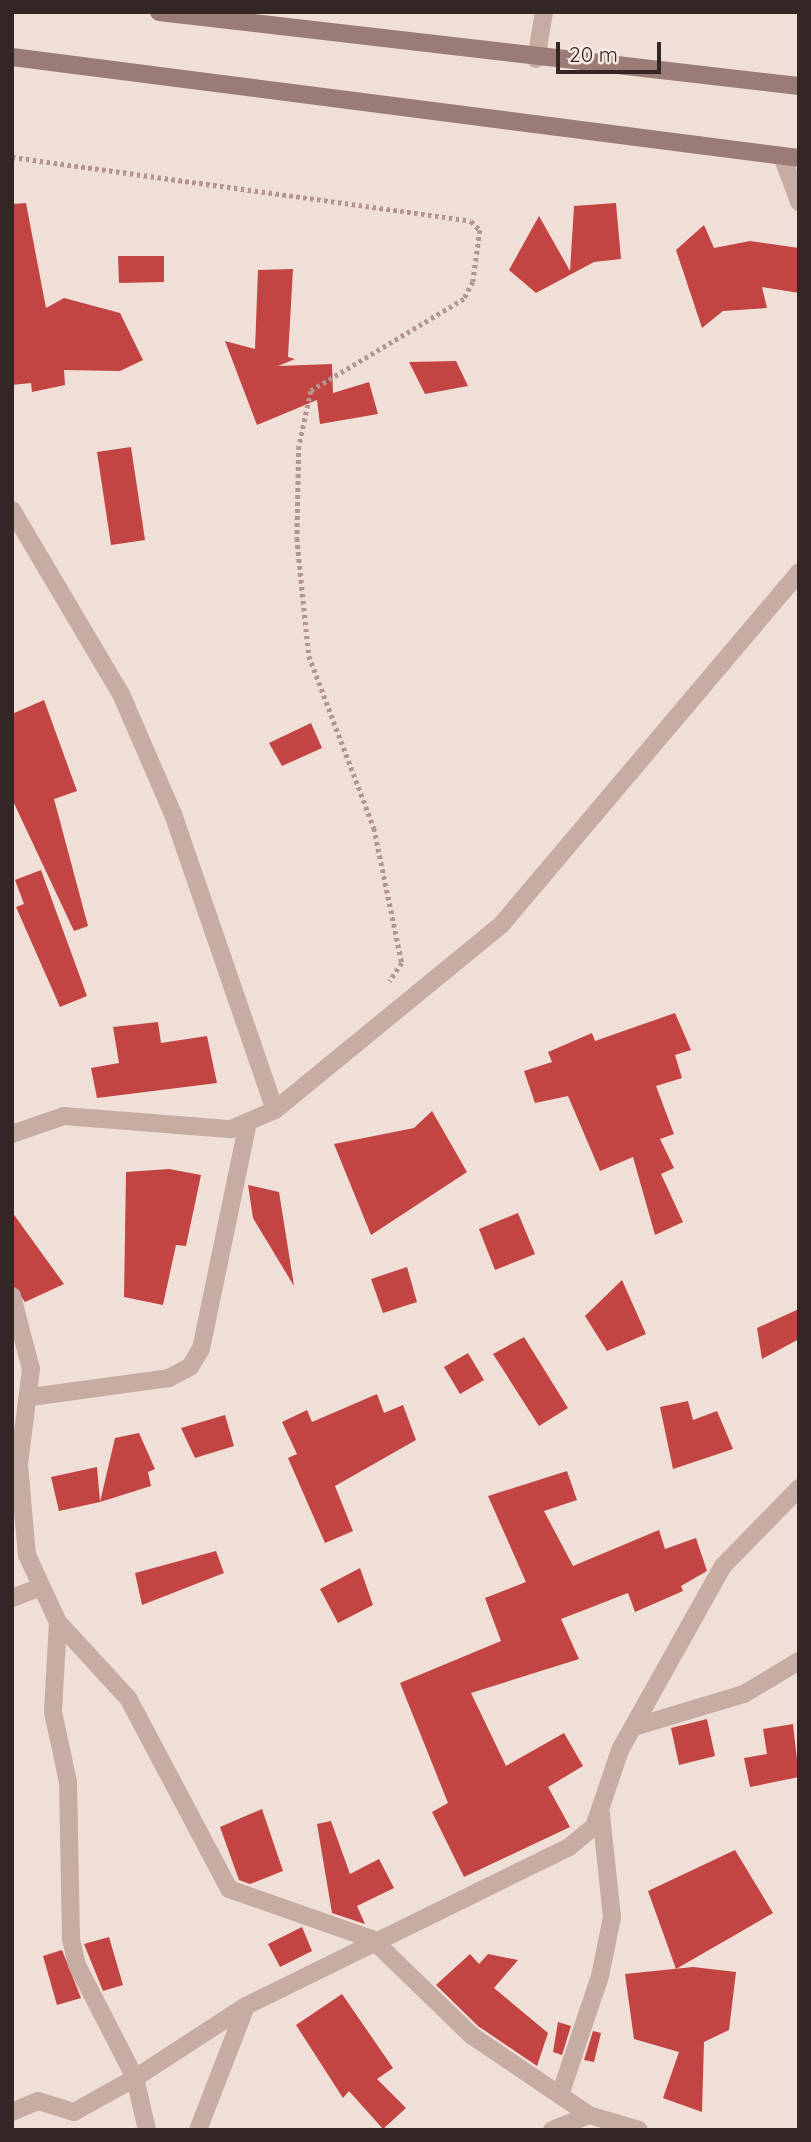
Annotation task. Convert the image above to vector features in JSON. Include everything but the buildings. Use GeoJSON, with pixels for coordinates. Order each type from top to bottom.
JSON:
{"type":"FeatureCollection","features":[{"type":"Feature","properties":{"kind":"main road"},"geometry":{"type":"LineString","coordinates":[[159,12],[536,59],[799,86]]}},
{"type":"Feature","properties":{"kind":"main road"},"geometry":{"type":"LineString","coordinates":[[12,57],[790,157]]}},
{"type":"Feature","properties":{"kind":"street"},"geometry":{"type":"LineString","coordinates":[[536,59],[544,12]]}},
{"type":"Feature","properties":{"kind":"street"},"geometry":{"type":"LineString","coordinates":[[790,157],[799,202]]}},
{"type":"Feature","properties":{"kind":"street"},"geometry":{"type":"LineString","coordinates":[[12,510],[131,718],[173,814],[275,1110]]}},
{"type":"Feature","properties":{"kind":"street"},"geometry":{"type":"LineString","coordinates":[[12,1134],[64,1116],[205,1129],[247,1126],[275,1110],[501,925],[799,572]]}},
{"type":"Feature","properties":{"kind":"street"},"geometry":{"type":"LineString","coordinates":[[31,1397],[169,1378],[190,1367],[201,1349],[247,1126]]}},
{"type":"Feature","properties":{"kind":"street"},"geometry":{"type":"LineString","coordinates":[[12,1296],[26,1330],[31,1397],[19,1464],[27,1555],[58,1622],[128,1698],[229,1889],[372,1939],[471,2035],[589,2115],[639,2130]]}},
{"type":"Feature","properties":{"kind":"street"},"geometry":{"type":"LineString","coordinates":[[12,2112],[38,2101],[75,2112],[135,2078],[246,2006],[372,1939],[569,1847],[601,1814],[634,1727],[723,1566],[799,1488]]}},
{"type":"Feature","properties":{"kind":"street"},"geometry":{"type":"LineString","coordinates":[[12,1598],[40,1587]]}},
{"type":"Feature","properties":{"kind":"street"},"geometry":{"type":"LineString","coordinates":[[58,1622],[53,1712],[68,1782],[71,1939],[77,1965],[135,2078],[147,2130]]}},
{"type":"Feature","properties":{"kind":"street"},"geometry":{"type":"LineString","coordinates":[[634,1727],[744,1694],[799,1661]]}},
{"type":"Feature","properties":{"kind":"street"},"geometry":{"type":"LineString","coordinates":[[560,2095],[600,1976],[612,1917],[601,1814]]}},
{"type":"Feature","properties":{"kind":"street"},"geometry":{"type":"LineString","coordinates":[[198,2130],[246,2006]]}},
{"type":"Feature","properties":{"kind":"street"},"geometry":{"type":"LineString","coordinates":[[552,2130],[589,2115]]}},
{"type":"Feature","properties":{"kind":"path"},"geometry":{"type":"LineString","coordinates":[[12,157],[471,221],[480,230],[473,282],[464,299],[311,391],[299,446],[297,538],[309,656],[374,828],[402,963],[389,979],[405,1005]]}}]}
